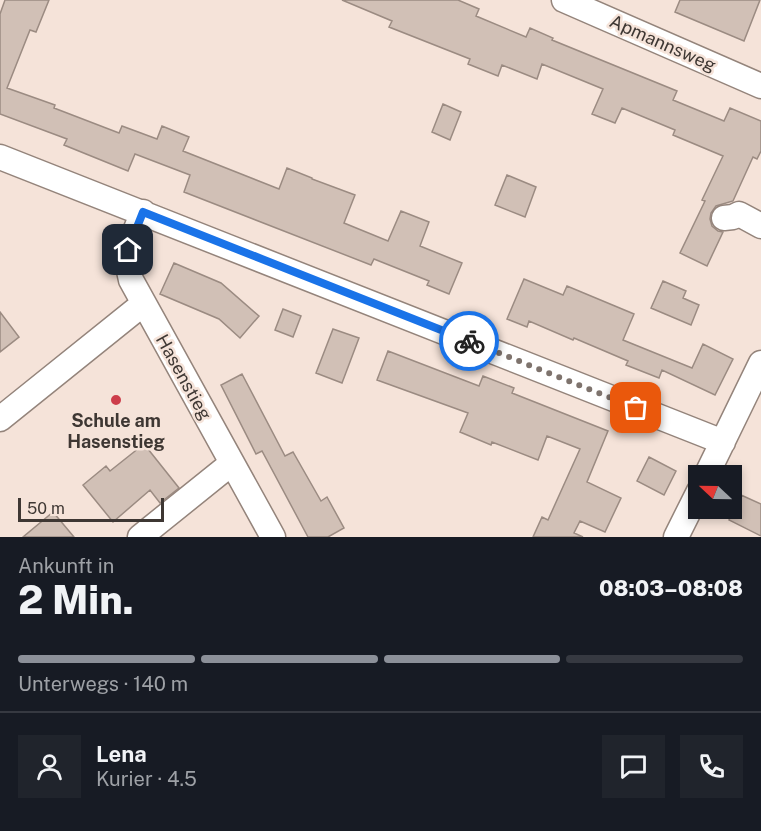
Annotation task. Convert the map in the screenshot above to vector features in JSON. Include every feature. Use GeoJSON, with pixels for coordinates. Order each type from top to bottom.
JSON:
{"type":"FeatureCollection","features":[{"type":"Feature","properties":{"kind":"street","name":"Apmannsweg"},"geometry":{"type":"LineString","coordinates":[[564,0],[761,86]]}},
{"type":"Feature","properties":{"kind":"street"},"geometry":{"type":"LineString","coordinates":[[0,157],[723,442]]}},
{"type":"Feature","properties":{"kind":"street","name":"Hasenstieg"},"geometry":{"type":"LineString","coordinates":[[143,212],[128,250],[127,261],[131,280],[273,537]]}},
{"type":"Feature","properties":{"kind":"street"},"geometry":{"type":"LineString","coordinates":[[724,218],[739,214],[761,225]]}},
{"type":"Feature","properties":{"kind":"street"},"geometry":{"type":"LineString","coordinates":[[0,419],[143,304]]}},
{"type":"Feature","properties":{"kind":"street"},"geometry":{"type":"LineString","coordinates":[[712,465],[761,363]]}},
{"type":"Feature","properties":{"kind":"street"},"geometry":{"type":"LineString","coordinates":[[140,537],[232,463]]}},
{"type":"Feature","properties":{"kind":"street"},"geometry":{"type":"LineString","coordinates":[[676,537],[688,512]]}},
{"type":"Feature","properties":{"kind":"building"},"geometry":{"type":"Polygon","coordinates":[[[5,0],[49,0],[36,32],[30,30],[7,88],[55,105],[54,108],[119,133],[122,126],[157,139],[162,126],[189,137],[183,151],[279,189],[287,168],[355,195],[344,223],[388,241],[401,211],[429,222],[420,246],[462,263],[449,294],[427,285],[429,281],[374,259],[371,265],[184,192],[190,175],[135,154],[128,171],[64,145],[67,139],[0,114],[0,14],[5,0]]]}},
{"type":"Feature","properties":{"kind":"building"},"geometry":{"type":"Polygon","coordinates":[[[342,0],[458,0],[479,9],[476,16],[526,37],[530,28],[553,38],[552,40],[677,91],[673,100],[724,121],[730,108],[761,121],[761,151],[757,159],[753,157],[733,201],[716,206],[711,213],[712,226],[723,232],[707,266],[680,253],[723,156],[673,135],[675,130],[622,108],[615,123],[592,114],[603,89],[542,64],[537,79],[502,65],[498,76],[468,64],[470,59],[389,27],[392,21],[342,0]]]}},
{"type":"Feature","properties":{"kind":"building"},"geometry":{"type":"Polygon","coordinates":[[[680,0],[760,0],[744,41],[675,12],[680,0]]]}},
{"type":"Feature","properties":{"kind":"building"},"geometry":{"type":"Polygon","coordinates":[[[443,104],[461,112],[450,140],[432,132],[443,104]]]}},
{"type":"Feature","properties":{"kind":"building"},"geometry":{"type":"Polygon","coordinates":[[[507,175],[536,187],[525,217],[495,205],[507,175]]]}},
{"type":"Feature","properties":{"kind":"building"},"geometry":{"type":"Polygon","coordinates":[[[174,263],[221,283],[259,316],[240,338],[219,319],[160,294],[174,263]]]}},
{"type":"Feature","properties":{"kind":"building"},"geometry":{"type":"Polygon","coordinates":[[[524,279],[563,295],[567,286],[634,314],[623,340],[692,368],[703,344],[733,359],[715,395],[662,370],[659,378],[626,365],[628,361],[574,338],[573,340],[529,321],[527,327],[507,319],[524,279]]]}},
{"type":"Feature","properties":{"kind":"building"},"geometry":{"type":"Polygon","coordinates":[[[663,281],[686,291],[683,298],[699,305],[691,325],[651,308],[663,281]]]}},
{"type":"Feature","properties":{"kind":"building"},"geometry":{"type":"Polygon","coordinates":[[[283,309],[301,316],[293,337],[275,330],[283,309]]]}},
{"type":"Feature","properties":{"kind":"building"},"geometry":{"type":"Polygon","coordinates":[[[0,312],[19,337],[0,352],[0,312]]]}},
{"type":"Feature","properties":{"kind":"building"},"geometry":{"type":"Polygon","coordinates":[[[333,329],[359,338],[342,383],[316,373],[333,329]]]}},
{"type":"Feature","properties":{"kind":"building"},"geometry":{"type":"Polygon","coordinates":[[[388,351],[479,386],[483,376],[514,388],[512,393],[608,431],[587,482],[621,498],[605,532],[580,521],[574,533],[583,537],[533,537],[542,517],[548,520],[580,449],[547,436],[538,460],[460,432],[468,413],[377,380],[388,351]]]}},
{"type":"Feature","properties":{"kind":"building"},"geometry":{"type":"Polygon","coordinates":[[[242,374],[285,456],[293,452],[321,501],[327,497],[344,528],[328,537],[308,537],[262,451],[256,454],[221,385],[242,374]]]}},
{"type":"Feature","properties":{"kind":"building"},"geometry":{"type":"Polygon","coordinates":[[[144,444],[179,488],[160,503],[150,490],[113,522],[83,485],[106,466],[110,471],[144,444]]]}},
{"type":"Feature","properties":{"kind":"building"},"geometry":{"type":"Polygon","coordinates":[[[649,457],[676,471],[664,495],[637,481],[649,457]]]}},
{"type":"Feature","properties":{"kind":"building"},"geometry":{"type":"Polygon","coordinates":[[[742,495],[761,504],[761,536],[729,520],[742,519],[742,495]]]}},
{"type":"Feature","properties":{"kind":"building"},"geometry":{"type":"Polygon","coordinates":[[[53,512],[74,537],[23,537],[53,512]]]}},
{"type":"Feature","properties":{"kind":"way so far"},"geometry":{"type":"LineString","coordinates":[[469,341],[636,408]]}},
{"type":"Feature","properties":{"kind":"place","name":"Schule am Hasenstieg"},"geometry":{"type":"Point","coordinates":[116,400]}},
{"type":"Feature","properties":{"kind":"route"},"geometry":{"type":"LineString","coordinates":[[128,250],[143,212],[469,341]]}}]}
